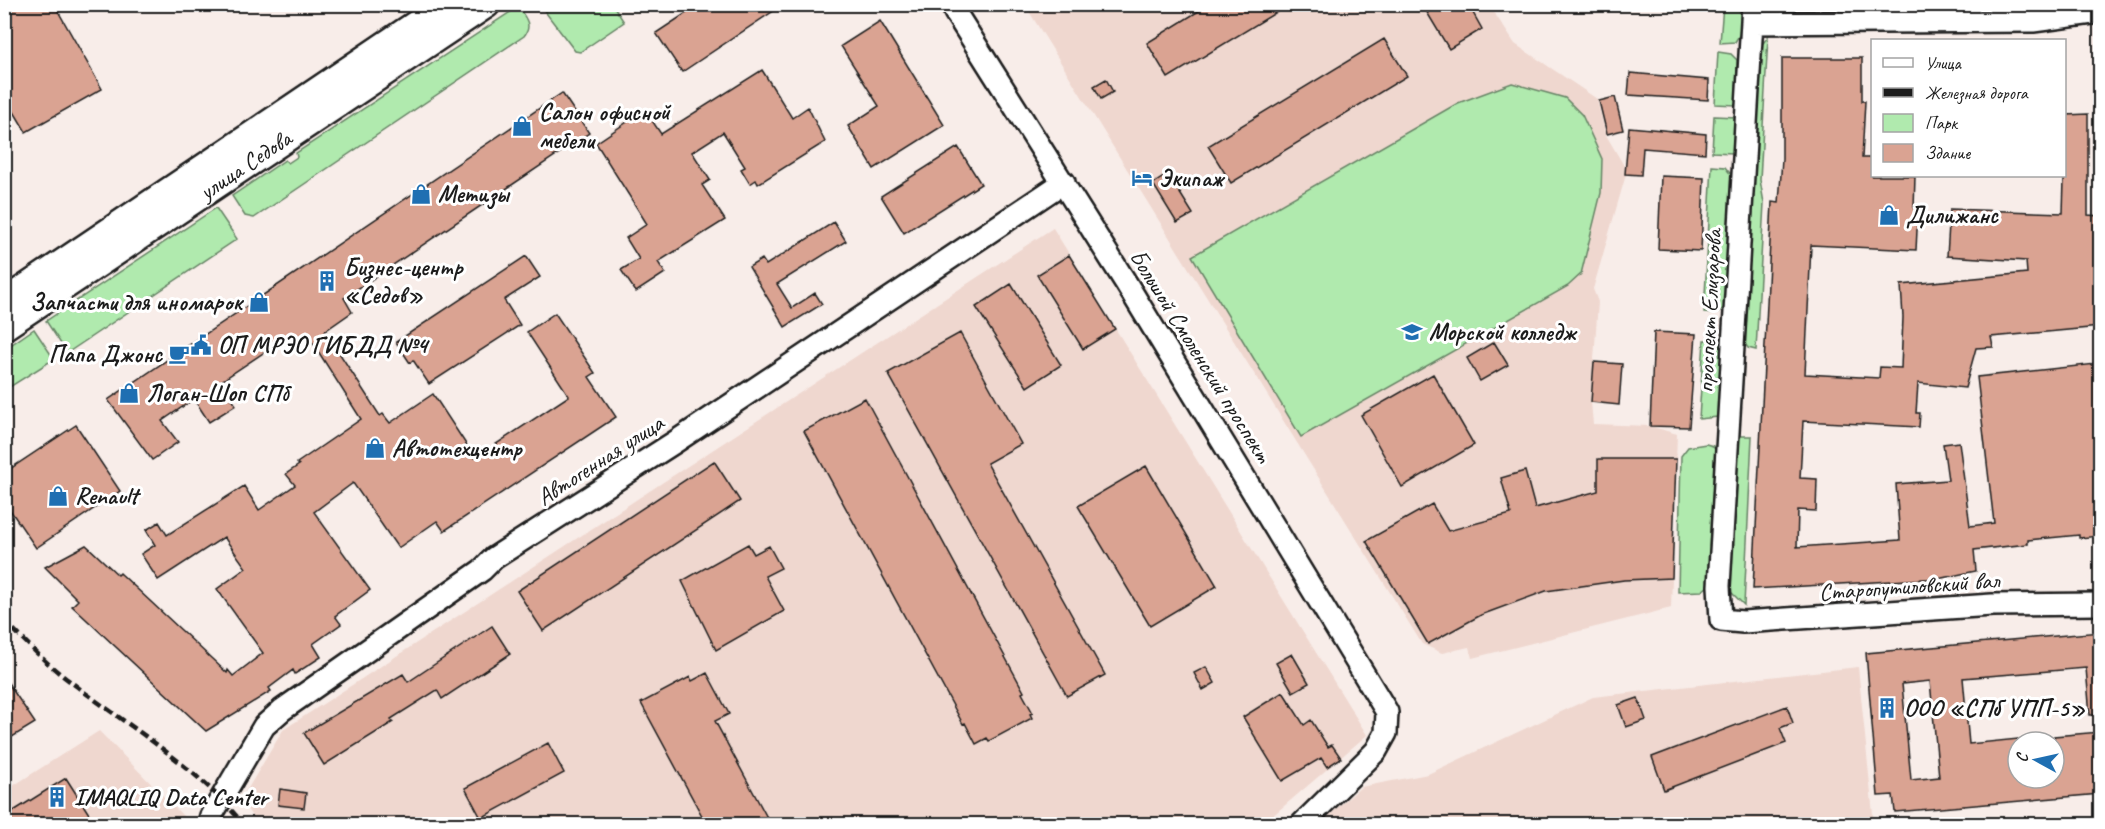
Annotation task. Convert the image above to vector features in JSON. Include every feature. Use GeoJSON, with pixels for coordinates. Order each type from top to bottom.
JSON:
{"type":"FeatureCollection","features":[{"type":"Feature","properties":{"kind":"main road","name":"улица Седова"},"geometry":{"type":"LineString","coordinates":[[4,303],[447,4]]}},
{"type":"Feature","properties":{"kind":"main road","name":"улица Седова"},"geometry":{"type":"LineString","coordinates":[[4,326],[486,4]]}},
{"type":"Feature","properties":{"kind":"street","name":"Большой Смоленский проспект"},"geometry":{"type":"LineString","coordinates":[[950,7],[1064,182],[1377,692],[1387,712],[1386,733],[1376,751],[1302,825]]}},
{"type":"Feature","properties":{"kind":"street"},"geometry":{"type":"LineString","coordinates":[[1753,14],[2033,21],[2100,12]]}},
{"type":"Feature","properties":{"kind":"street","name":"проспект Елизарова"},"geometry":{"type":"LineString","coordinates":[[1721,620],[1719,586],[1753,14]]}},
{"type":"Feature","properties":{"kind":"street","name":"Автогенная улица"},"geometry":{"type":"LineString","coordinates":[[209,825],[211,816],[264,726],[282,710],[473,576],[494,558],[675,442],[1064,182]]}},
{"type":"Feature","properties":{"kind":"street","name":"Старопутиловский вал"},"geometry":{"type":"LineString","coordinates":[[1721,620],[1743,622],[1992,605],[2100,604]]}},
{"type":"Feature","properties":{"kind":"shaded area","name":"Морской колледж"},"geometry":{"type":"Polygon","coordinates":[[[1025,5],[1489,5],[1515,44],[1597,99],[1606,135],[1627,171],[1593,289],[1598,302],[1591,402],[1593,424],[1650,426],[1677,434],[1671,608],[1472,658],[1469,647],[1442,653],[1422,644],[1025,5]]]}},
{"type":"Feature","properties":{"kind":"shaded area"},"geometry":{"type":"Polygon","coordinates":[[[1053,228],[1367,735],[1263,824],[257,824],[241,800],[283,730],[1053,228]]]}},
{"type":"Feature","properties":{"kind":"shaded area"},"geometry":{"type":"Polygon","coordinates":[[[1858,667],[1874,824],[1319,824],[1361,787],[1428,774],[1593,697],[1858,667]]]}},
{"type":"Feature","properties":{"kind":"shaded area"},"geometry":{"type":"Polygon","coordinates":[[[99,731],[191,824],[5,824],[5,791],[99,731]]]}},
{"type":"Feature","properties":{"kind":"green space"},"geometry":{"type":"Polygon","coordinates":[[[540,5],[613,5],[624,22],[580,52],[575,51],[540,5]]]}},
{"type":"Feature","properties":{"kind":"green space"},"geometry":{"type":"Polygon","coordinates":[[[1723,5],[1743,5],[1741,32],[1735,42],[1720,43],[1723,5]]]}},
{"type":"Feature","properties":{"kind":"green space"},"geometry":{"type":"Polygon","coordinates":[[[518,7],[528,25],[524,36],[254,218],[245,216],[232,196],[285,160],[288,163],[297,157],[296,153],[518,7]]]}},
{"type":"Feature","properties":{"kind":"green space"},"geometry":{"type":"Polygon","coordinates":[[[1768,37],[1760,180],[1764,203],[1756,350],[1748,348],[1741,338],[1759,48],[1768,37]]]}},
{"type":"Feature","properties":{"kind":"green space"},"geometry":{"type":"Polygon","coordinates":[[[1718,52],[1731,54],[1737,60],[1736,105],[1715,104],[1718,52]]]}},
{"type":"Feature","properties":{"kind":"green space"},"geometry":{"type":"Polygon","coordinates":[[[1512,83],[1565,98],[1582,115],[1602,159],[1601,193],[1581,274],[1568,286],[1301,437],[1192,256],[1458,103],[1512,83]]]}},
{"type":"Feature","properties":{"kind":"green space"},"geometry":{"type":"Polygon","coordinates":[[[1714,116],[1736,117],[1733,153],[1712,152],[1714,116]]]}},
{"type":"Feature","properties":{"kind":"green space"},"geometry":{"type":"Polygon","coordinates":[[[1712,166],[1725,167],[1732,176],[1724,308],[1715,314],[1704,313],[1712,166]]]}},
{"type":"Feature","properties":{"kind":"green space"},"geometry":{"type":"Polygon","coordinates":[[[216,208],[237,239],[67,353],[46,321],[216,208]]]}},
{"type":"Feature","properties":{"kind":"green space"},"geometry":{"type":"Polygon","coordinates":[[[34,329],[54,359],[5,390],[5,349],[34,329]]]}},
{"type":"Feature","properties":{"kind":"green space"},"geometry":{"type":"Polygon","coordinates":[[[1704,340],[1720,341],[1722,344],[1718,417],[1699,419],[1704,340]]]}},
{"type":"Feature","properties":{"kind":"green space"},"geometry":{"type":"Polygon","coordinates":[[[1752,436],[1744,605],[1729,590],[1737,438],[1752,436]]]}},
{"type":"Feature","properties":{"kind":"green space"},"geometry":{"type":"Polygon","coordinates":[[[1706,444],[1713,446],[1716,451],[1708,586],[1702,591],[1678,592],[1681,456],[1688,447],[1706,444]]]}},
{"type":"Feature","properties":{"kind":"building"},"geometry":{"type":"Polygon","coordinates":[[[4,4],[54,4],[102,89],[26,132],[4,95],[4,4]]]}},
{"type":"Feature","properties":{"kind":"building"},"geometry":{"type":"Polygon","coordinates":[[[700,4],[784,4],[682,72],[656,33],[700,4]]]}},
{"type":"Feature","properties":{"kind":"building"},"geometry":{"type":"Polygon","coordinates":[[[1210,4],[1290,4],[1168,78],[1147,43],[1210,4]]]}},
{"type":"Feature","properties":{"kind":"building"},"geometry":{"type":"Polygon","coordinates":[[[1422,4],[1468,4],[1482,29],[1449,49],[1422,4]]]}},
{"type":"Feature","properties":{"kind":"building"},"geometry":{"type":"Polygon","coordinates":[[[880,21],[944,125],[874,169],[848,126],[879,106],[841,46],[880,21]]]}},
{"type":"Feature","properties":{"kind":"building"},"geometry":{"type":"Polygon","coordinates":[[[1384,39],[1407,76],[1231,183],[1208,146],[1384,39]]]}},
{"type":"Feature","properties":{"kind":"building"},"geometry":{"type":"Polygon","coordinates":[[[1782,58],[1862,58],[1862,101],[1865,101],[1862,158],[1871,158],[1871,177],[1915,177],[1914,209],[1918,210],[1916,250],[1811,245],[1805,374],[1879,378],[1880,367],[1901,368],[1903,317],[1901,285],[2027,273],[2026,261],[1947,256],[1950,209],[2063,213],[2064,177],[2066,177],[2066,115],[2088,114],[2088,215],[2100,216],[2100,327],[1991,337],[1993,347],[1976,348],[1965,388],[1918,383],[1916,413],[1920,413],[1919,427],[1803,421],[1800,478],[1817,479],[1816,511],[1798,510],[1797,547],[1900,540],[1896,484],[1948,480],[1943,444],[1959,442],[1970,526],[1994,523],[1977,377],[2096,364],[2098,380],[2100,380],[2100,536],[2079,538],[2079,535],[2028,540],[2028,544],[1974,550],[1976,571],[1942,578],[1753,589],[1772,202],[1779,203],[1782,159],[1782,58]]]}},
{"type":"Feature","properties":{"kind":"building"},"geometry":{"type":"Polygon","coordinates":[[[762,70],[792,118],[808,107],[825,142],[758,184],[756,180],[750,184],[741,169],[745,167],[723,132],[692,152],[710,180],[702,185],[725,220],[658,262],[665,273],[636,292],[621,270],[639,259],[626,238],[647,224],[596,143],[645,110],[661,134],[762,70]]]}},
{"type":"Feature","properties":{"kind":"building"},"geometry":{"type":"Polygon","coordinates":[[[1630,73],[1709,80],[1708,100],[1628,95],[1630,73]]]}},
{"type":"Feature","properties":{"kind":"building"},"geometry":{"type":"Polygon","coordinates":[[[1106,79],[1113,92],[1101,99],[1094,86],[1106,79]]]}},
{"type":"Feature","properties":{"kind":"building"},"geometry":{"type":"Polygon","coordinates":[[[562,93],[589,133],[344,298],[352,312],[325,331],[380,416],[383,414],[390,423],[433,394],[475,458],[569,396],[527,332],[555,313],[595,373],[589,377],[616,417],[444,531],[437,521],[398,548],[353,483],[314,512],[370,590],[335,616],[341,624],[313,644],[321,657],[295,674],[293,670],[269,688],[271,691],[206,731],[72,606],[78,600],[45,567],[86,545],[233,676],[263,653],[217,589],[246,568],[224,537],[158,580],[141,554],[155,545],[146,530],[159,522],[167,535],[244,486],[259,510],[295,485],[286,474],[299,465],[297,463],[361,419],[311,340],[299,348],[290,335],[220,382],[236,405],[209,422],[194,399],[162,421],[178,442],[152,460],[108,400],[562,93]]]}},
{"type":"Feature","properties":{"kind":"building"},"geometry":{"type":"Polygon","coordinates":[[[1615,97],[1623,130],[1607,134],[1599,101],[1615,97]]]}},
{"type":"Feature","properties":{"kind":"building"},"geometry":{"type":"Polygon","coordinates":[[[1629,127],[1706,134],[1705,153],[1643,148],[1641,175],[1625,174],[1629,127]]]}},
{"type":"Feature","properties":{"kind":"building"},"geometry":{"type":"Polygon","coordinates":[[[958,147],[981,184],[904,233],[881,196],[958,147]]]}},
{"type":"Feature","properties":{"kind":"building"},"geometry":{"type":"Polygon","coordinates":[[[1168,174],[1193,214],[1177,223],[1153,184],[1168,174]]]}},
{"type":"Feature","properties":{"kind":"building"},"geometry":{"type":"Polygon","coordinates":[[[1661,176],[1704,178],[1701,251],[1658,249],[1661,176]]]}},
{"type":"Feature","properties":{"kind":"building"},"geometry":{"type":"Polygon","coordinates":[[[834,222],[846,241],[777,284],[792,308],[815,293],[822,304],[785,327],[749,267],[762,259],[766,265],[834,222]]]}},
{"type":"Feature","properties":{"kind":"building"},"geometry":{"type":"Polygon","coordinates":[[[1069,255],[1115,329],[1083,349],[1037,275],[1069,255]]]}},
{"type":"Feature","properties":{"kind":"building"},"geometry":{"type":"Polygon","coordinates":[[[526,256],[540,277],[504,300],[520,325],[429,384],[413,360],[410,363],[396,342],[526,256]]]}},
{"type":"Feature","properties":{"kind":"building"},"geometry":{"type":"Polygon","coordinates":[[[1011,284],[1061,365],[1027,387],[976,307],[1011,284]]]}},
{"type":"Feature","properties":{"kind":"building"},"geometry":{"type":"Polygon","coordinates":[[[1654,332],[1696,334],[1689,427],[1650,426],[1654,332]]]}},
{"type":"Feature","properties":{"kind":"building"},"geometry":{"type":"Polygon","coordinates":[[[960,333],[1021,444],[987,463],[1105,675],[1067,696],[888,373],[960,333]]]}},
{"type":"Feature","properties":{"kind":"building"},"geometry":{"type":"Polygon","coordinates":[[[1494,342],[1508,365],[1480,381],[1467,358],[1494,342]]]}},
{"type":"Feature","properties":{"kind":"building"},"geometry":{"type":"Polygon","coordinates":[[[1594,362],[1622,364],[1619,405],[1591,402],[1594,362]]]}},
{"type":"Feature","properties":{"kind":"building"},"geometry":{"type":"Polygon","coordinates":[[[1433,374],[1474,445],[1402,487],[1361,415],[1433,374]]]}},
{"type":"Feature","properties":{"kind":"building"},"geometry":{"type":"Polygon","coordinates":[[[865,398],[1024,692],[1022,693],[1033,713],[1030,714],[1032,718],[989,741],[987,738],[976,744],[965,723],[963,724],[804,431],[865,398]]]}},
{"type":"Feature","properties":{"kind":"building","name":"Renault"},"geometry":{"type":"Polygon","coordinates":[[[76,425],[120,491],[36,548],[4,501],[4,473],[76,425]]]}},
{"type":"Feature","properties":{"kind":"building"},"geometry":{"type":"Polygon","coordinates":[[[1598,459],[1676,459],[1672,578],[1624,580],[1546,591],[1481,615],[1428,644],[1366,541],[1432,504],[1448,531],[1511,514],[1501,478],[1525,471],[1535,508],[1598,491],[1598,459]]]}},
{"type":"Feature","properties":{"kind":"building"},"geometry":{"type":"Polygon","coordinates":[[[714,461],[740,501],[543,631],[517,591],[714,461]]]}},
{"type":"Feature","properties":{"kind":"building"},"geometry":{"type":"Polygon","coordinates":[[[1146,466],[1217,586],[1150,626],[1078,506],[1146,466]]]}},
{"type":"Feature","properties":{"kind":"building"},"geometry":{"type":"Polygon","coordinates":[[[748,544],[754,554],[769,546],[781,568],[765,576],[784,611],[716,650],[682,581],[748,544]]]}},
{"type":"Feature","properties":{"kind":"building"},"geometry":{"type":"Polygon","coordinates":[[[492,626],[510,654],[442,699],[437,690],[391,719],[393,722],[324,765],[304,733],[403,674],[408,682],[492,626]]]}},
{"type":"Feature","properties":{"kind":"building","name":"ООО «СПб УПП-5»"},"geometry":{"type":"Polygon","coordinates":[[[2100,632],[2100,715],[2090,715],[2086,668],[1963,678],[1969,744],[2006,740],[2006,790],[2066,790],[2066,735],[2100,732],[2100,794],[1895,812],[1893,795],[1878,796],[1866,653],[2100,632]],[[1930,681],[1902,684],[1911,780],[1939,777],[1930,681]]]}},
{"type":"Feature","properties":{"kind":"building"},"geometry":{"type":"Polygon","coordinates":[[[1292,654],[1309,683],[1293,692],[1276,663],[1292,654]]]}},
{"type":"Feature","properties":{"kind":"building"},"geometry":{"type":"Polygon","coordinates":[[[1206,667],[1215,683],[1203,690],[1194,673],[1206,667]]]}},
{"type":"Feature","properties":{"kind":"building"},"geometry":{"type":"Polygon","coordinates":[[[707,673],[729,714],[715,721],[771,825],[707,825],[641,703],[690,677],[692,681],[707,673]]]}},
{"type":"Feature","properties":{"kind":"building"},"geometry":{"type":"Polygon","coordinates":[[[4,677],[35,723],[4,742],[4,677]]]}},
{"type":"Feature","properties":{"kind":"building"},"geometry":{"type":"Polygon","coordinates":[[[1283,692],[1304,725],[1311,720],[1328,747],[1332,745],[1341,758],[1327,767],[1321,758],[1282,781],[1243,717],[1283,692]]]}},
{"type":"Feature","properties":{"kind":"building"},"geometry":{"type":"Polygon","coordinates":[[[1638,698],[1646,720],[1626,727],[1618,705],[1638,698]]]}},
{"type":"Feature","properties":{"kind":"building"},"geometry":{"type":"Polygon","coordinates":[[[1787,706],[1793,723],[1780,728],[1786,743],[1664,790],[1652,757],[1787,706]]]}},
{"type":"Feature","properties":{"kind":"building"},"geometry":{"type":"Polygon","coordinates":[[[548,743],[564,773],[481,818],[465,788],[548,743]]]}},
{"type":"Feature","properties":{"kind":"building","name":"IMAQLIQ Data Center"},"geometry":{"type":"Polygon","coordinates":[[[66,778],[96,825],[4,825],[4,817],[66,778]]]}},
{"type":"Feature","properties":{"kind":"building"},"geometry":{"type":"Polygon","coordinates":[[[280,789],[306,793],[304,808],[278,805],[280,789]]]}},
{"type":"Feature","properties":{"kind":"railway"},"geometry":{"type":"LineString","coordinates":[[4,620],[62,675],[184,765],[225,803],[243,824]]}},
{"type":"Feature","properties":{"kind":"place","name":"Салон офисной мебели"},"geometry":{"type":"Point","coordinates":[522,126]}},
{"type":"Feature","properties":{"kind":"place","name":"Экипаж"},"geometry":{"type":"Point","coordinates":[1142,178]}},
{"type":"Feature","properties":{"kind":"place","name":"Метизы"},"geometry":{"type":"Point","coordinates":[421,194]}},
{"type":"Feature","properties":{"kind":"place","name":"Дилижанс"},"geometry":{"type":"Point","coordinates":[1889,215]}},
{"type":"Feature","properties":{"kind":"place","name":"Бизнес-центр «Седов»"},"geometry":{"type":"Point","coordinates":[327,281]}},
{"type":"Feature","properties":{"kind":"place","name":"Запчасти для иномарок"},"geometry":{"type":"Point","coordinates":[259,302]}},
{"type":"Feature","properties":{"kind":"place","name":"Морской колледж"},"geometry":{"type":"Point","coordinates":[1412,332]}},
{"type":"Feature","properties":{"kind":"place","name":"ОП МРЭО ГИБДД №4"},"geometry":{"type":"Point","coordinates":[201,345]}},
{"type":"Feature","properties":{"kind":"place","name":"Папа Джонс"},"geometry":{"type":"Point","coordinates":[179,354]}},
{"type":"Feature","properties":{"kind":"place","name":"Логан-Шоп СПб"},"geometry":{"type":"Point","coordinates":[129,393]}},
{"type":"Feature","properties":{"kind":"place","name":"Автотехцентр"},"geometry":{"type":"Point","coordinates":[375,448]}},
{"type":"Feature","properties":{"kind":"place","name":"Renault"},"geometry":{"type":"Point","coordinates":[58,496]}},
{"type":"Feature","properties":{"kind":"place","name":"ООО «СПб УПП-5»"},"geometry":{"type":"Point","coordinates":[1887,708]}},
{"type":"Feature","properties":{"kind":"place","name":"IMAQLIQ Data Center"},"geometry":{"type":"Point","coordinates":[57,797]}}]}
